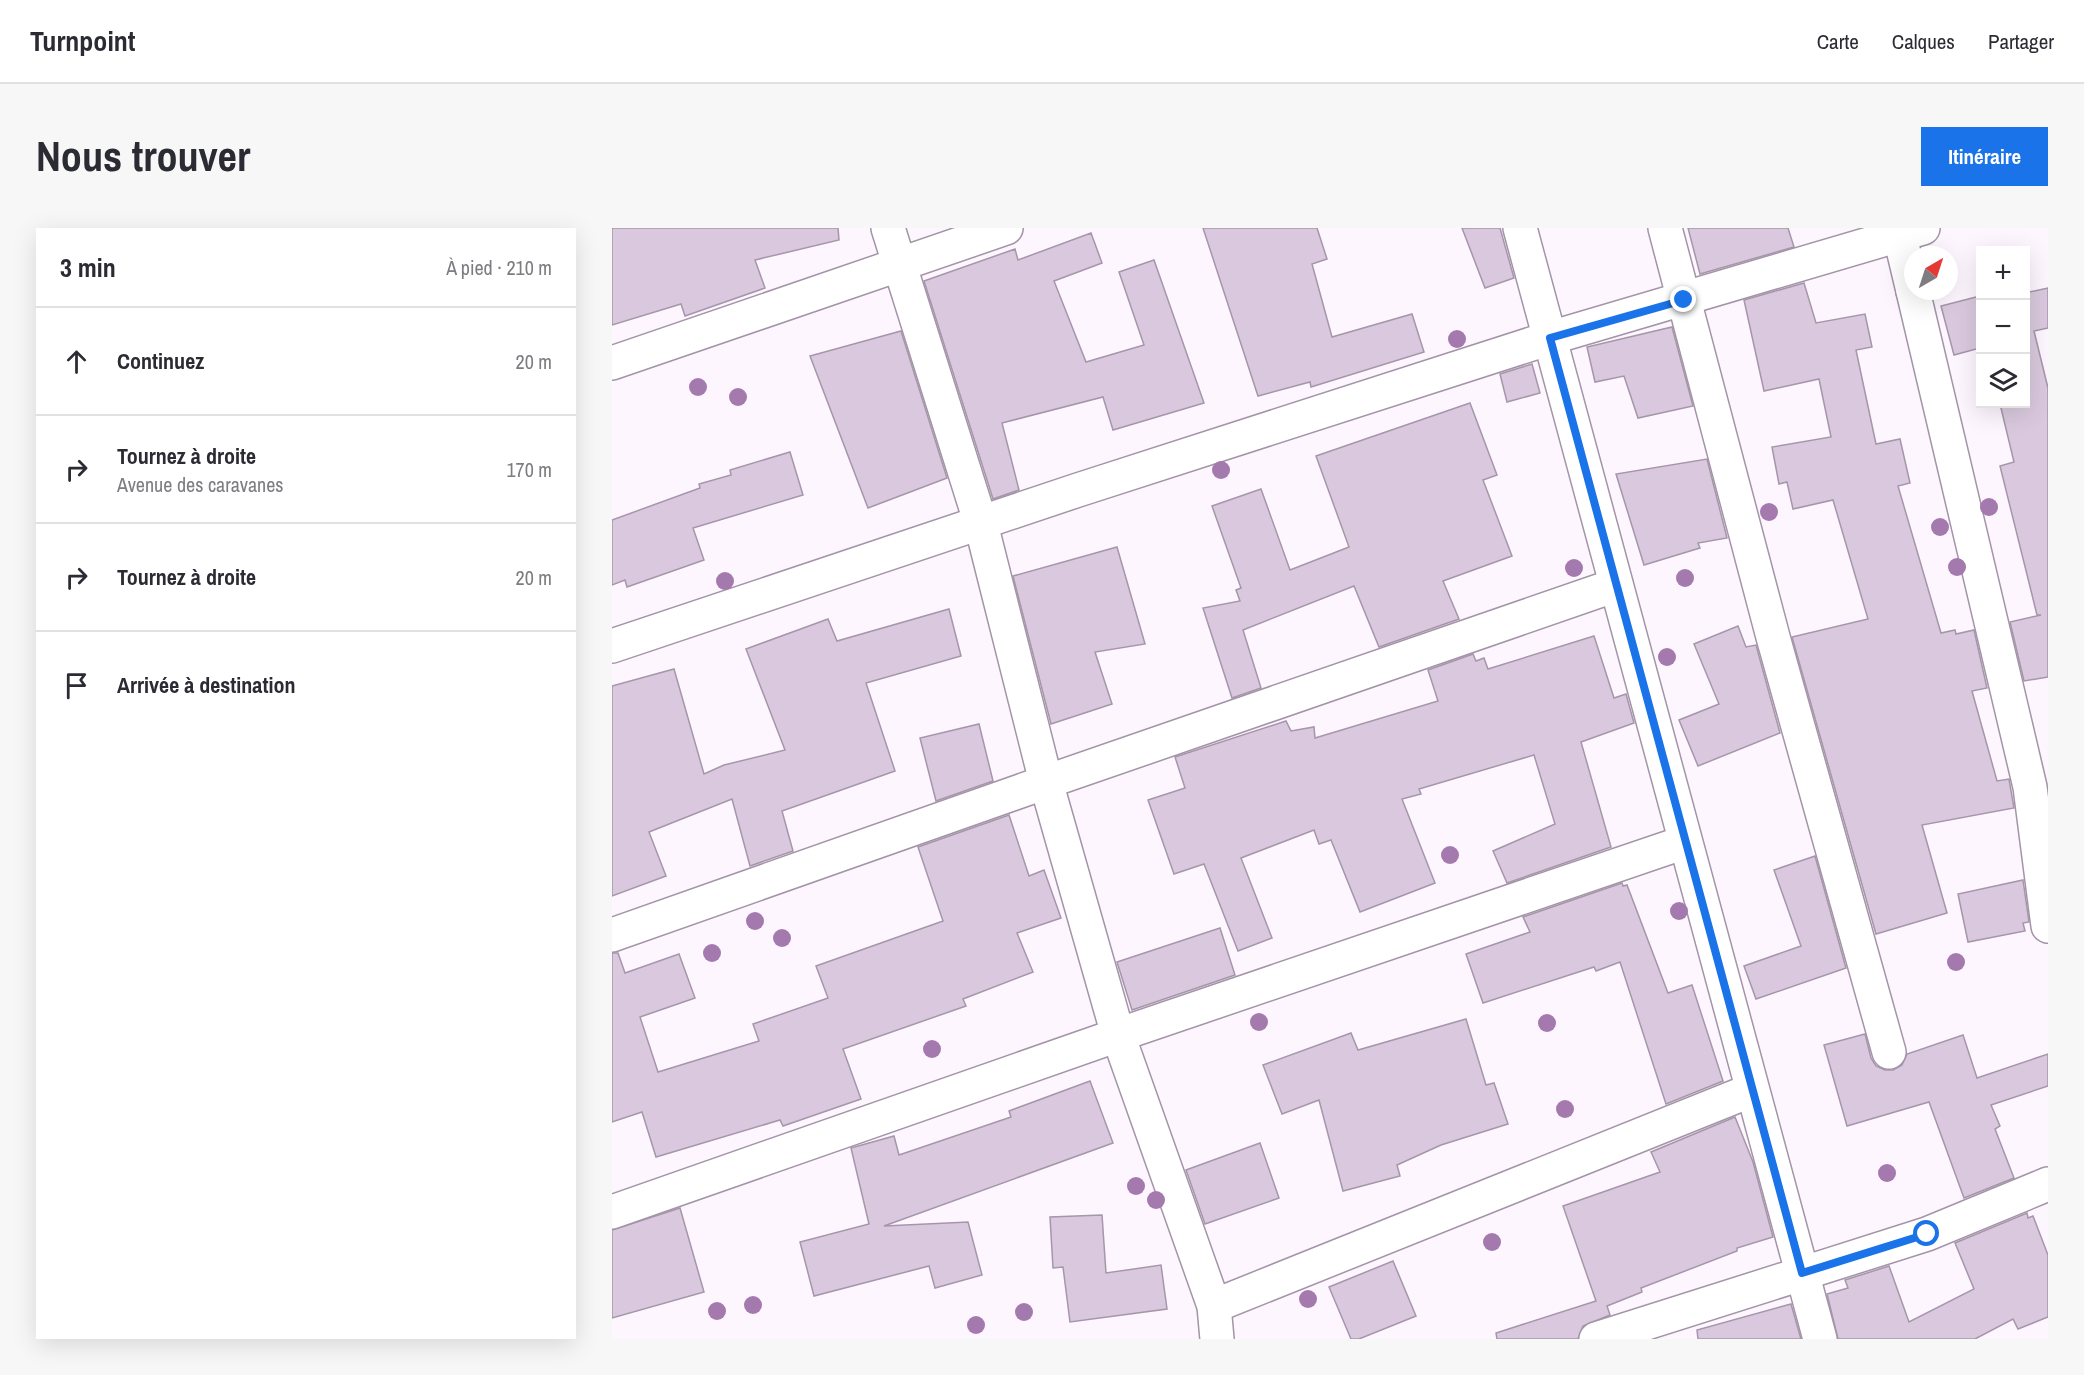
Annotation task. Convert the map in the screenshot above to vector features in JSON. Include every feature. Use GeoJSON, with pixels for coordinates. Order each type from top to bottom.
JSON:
{"type":"FeatureCollection","features":[{"type":"Feature","properties":{"kind":"street"},"geometry":{"type":"LineString","coordinates":[[888,228],[898,267],[981,524],[1046,782],[1118,1035],[1214,1306],[1217,1339]]}},
{"type":"Feature","properties":{"kind":"street"},"geometry":{"type":"LineString","coordinates":[[612,363],[898,267],[1006,228]]}},
{"type":"Feature","properties":{"kind":"street"},"geometry":{"type":"LineString","coordinates":[[1520,228],[1820,1339]]}},
{"type":"Feature","properties":{"kind":"street"},"geometry":{"type":"LineString","coordinates":[[1665,228],[1773,637],[1889,1052]]}},
{"type":"Feature","properties":{"kind":"street"},"geometry":{"type":"LineString","coordinates":[[612,646],[1550,338],[1684,300],[1907,230],[1909,246]]}},
{"type":"Feature","properties":{"kind":"street"},"geometry":{"type":"LineString","coordinates":[[1915,300],[2030,788],[2048,926]]}},
{"type":"Feature","properties":{"kind":"street"},"geometry":{"type":"LineString","coordinates":[[612,936],[1046,782],[1616,585]]}},
{"type":"Feature","properties":{"kind":"street"},"geometry":{"type":"LineString","coordinates":[[612,1212],[1118,1035],[1685,842]]}},
{"type":"Feature","properties":{"kind":"street"},"geometry":{"type":"LineString","coordinates":[[1214,1306],[1752,1090]]}},
{"type":"Feature","properties":{"kind":"street"},"geometry":{"type":"LineString","coordinates":[[1596,1339],[1927,1234],[2048,1184]]}},
{"type":"Feature","properties":{"kind":"building"},"geometry":{"type":"Polygon","coordinates":[[[612,228],[838,228],[839,240],[755,260],[765,288],[685,316],[681,304],[612,325],[612,228]]]}},
{"type":"Feature","properties":{"kind":"building"},"geometry":{"type":"Polygon","coordinates":[[[1203,228],[1317,228],[1327,259],[1312,264],[1332,337],[1412,314],[1424,352],[1311,387],[1310,382],[1258,396],[1203,228]]]}},
{"type":"Feature","properties":{"kind":"building"},"geometry":{"type":"Polygon","coordinates":[[[1462,228],[1500,228],[1514,278],[1485,288],[1462,228]]]}},
{"type":"Feature","properties":{"kind":"building"},"geometry":{"type":"Polygon","coordinates":[[[1688,228],[1788,228],[1794,247],[1700,274],[1688,228]]]}},
{"type":"Feature","properties":{"kind":"building"},"geometry":{"type":"Polygon","coordinates":[[[1091,233],[1102,263],[1054,281],[1086,362],[1144,345],[1119,272],[1154,260],[1204,403],[1113,430],[1103,397],[1002,423],[1019,490],[993,499],[924,281],[1015,249],[1018,260],[1091,233]]]}},
{"type":"Feature","properties":{"kind":"building"},"geometry":{"type":"Polygon","coordinates":[[[1804,283],[1816,323],[1865,314],[1872,347],[1856,350],[1876,444],[1900,439],[1910,483],[1898,486],[1941,633],[1955,630],[1956,634],[1974,630],[1987,688],[1972,691],[1997,781],[2009,779],[2014,808],[1922,825],[1947,913],[1876,934],[1792,637],[1868,619],[1833,500],[1793,509],[1787,482],[1779,484],[1772,447],[1831,437],[1819,379],[1764,391],[1744,300],[1804,283]]]}},
{"type":"Feature","properties":{"kind":"building"},"geometry":{"type":"Polygon","coordinates":[[[2048,288],[2048,328],[2034,331],[2048,388],[2048,677],[2024,681],[2010,622],[2041,615],[2037,615],[2000,466],[2014,462],[2001,408],[2030,408],[2030,292],[2048,288]]]}},
{"type":"Feature","properties":{"kind":"building"},"geometry":{"type":"Polygon","coordinates":[[[1976,297],[1976,349],[1954,355],[1941,306],[1976,297]]]}},
{"type":"Feature","properties":{"kind":"building"},"geometry":{"type":"Polygon","coordinates":[[[1672,327],[1693,406],[1638,418],[1624,376],[1595,382],[1587,347],[1672,327]]]}},
{"type":"Feature","properties":{"kind":"building"},"geometry":{"type":"Polygon","coordinates":[[[901,331],[947,478],[868,508],[810,356],[901,331]]]}},
{"type":"Feature","properties":{"kind":"building"},"geometry":{"type":"Polygon","coordinates":[[[1532,364],[1540,393],[1507,402],[1500,374],[1532,364]]]}},
{"type":"Feature","properties":{"kind":"building"},"geometry":{"type":"Polygon","coordinates":[[[1470,403],[1497,475],[1483,480],[1512,556],[1443,581],[1459,619],[1379,647],[1354,586],[1243,630],[1261,688],[1232,698],[1203,608],[1240,601],[1236,590],[1241,588],[1212,506],[1261,489],[1290,570],[1349,547],[1316,456],[1470,403]]]}},
{"type":"Feature","properties":{"kind":"building"},"geometry":{"type":"Polygon","coordinates":[[[790,452],[803,495],[693,528],[704,560],[627,587],[625,580],[612,585],[612,520],[700,488],[699,484],[731,475],[730,470],[790,452]]]}},
{"type":"Feature","properties":{"kind":"building"},"geometry":{"type":"Polygon","coordinates":[[[1707,459],[1727,538],[1698,543],[1700,548],[1644,565],[1616,474],[1707,459]]]}},
{"type":"Feature","properties":{"kind":"building"},"geometry":{"type":"Polygon","coordinates":[[[1117,547],[1145,644],[1095,652],[1112,704],[1051,724],[1013,576],[1117,547]]]}},
{"type":"Feature","properties":{"kind":"building"},"geometry":{"type":"Polygon","coordinates":[[[949,609],[961,656],[866,683],[895,771],[782,811],[793,851],[750,866],[732,799],[649,832],[666,876],[612,896],[612,686],[674,669],[704,774],[724,765],[785,750],[746,649],[828,619],[837,641],[949,609]]]}},
{"type":"Feature","properties":{"kind":"building"},"geometry":{"type":"Polygon","coordinates":[[[1738,626],[1746,647],[1756,645],[1780,733],[1698,766],[1679,720],[1719,704],[1694,644],[1738,626]]]}},
{"type":"Feature","properties":{"kind":"building"},"geometry":{"type":"Polygon","coordinates":[[[1594,636],[1614,698],[1626,694],[1634,723],[1581,742],[1611,847],[1507,883],[1493,851],[1555,824],[1534,755],[1419,789],[1421,794],[1402,799],[1435,883],[1360,912],[1331,840],[1319,844],[1314,830],[1241,858],[1272,938],[1238,951],[1204,864],[1174,874],[1148,800],[1185,788],[1175,757],[1286,721],[1291,731],[1314,727],[1315,738],[1438,701],[1428,670],[1473,654],[1476,661],[1484,658],[1488,669],[1594,636]]]}},
{"type":"Feature","properties":{"kind":"building"},"geometry":{"type":"Polygon","coordinates":[[[979,724],[993,781],[936,801],[920,738],[979,724]]]}},
{"type":"Feature","properties":{"kind":"building"},"geometry":{"type":"Polygon","coordinates":[[[1009,815],[1029,876],[1044,870],[1061,918],[1017,933],[1033,972],[963,999],[966,1006],[843,1049],[861,1099],[783,1126],[780,1120],[656,1157],[642,1112],[612,1122],[612,953],[618,953],[625,973],[679,954],[695,998],[640,1017],[658,1072],[759,1041],[753,1024],[828,998],[816,966],[943,921],[918,847],[1009,815]]]}},
{"type":"Feature","properties":{"kind":"building"},"geometry":{"type":"Polygon","coordinates":[[[1815,856],[1846,968],[1756,999],[1744,966],[1801,946],[1774,870],[1815,856]]]}},
{"type":"Feature","properties":{"kind":"building"},"geometry":{"type":"Polygon","coordinates":[[[2023,880],[2029,922],[2023,923],[2025,931],[1968,942],[1958,894],[2023,880]]]}},
{"type":"Feature","properties":{"kind":"building"},"geometry":{"type":"Polygon","coordinates":[[[1622,883],[1623,886],[1627,885],[1668,993],[1692,985],[1723,1081],[1666,1104],[1620,962],[1596,971],[1594,967],[1483,1003],[1466,954],[1530,932],[1523,917],[1622,883]]]}},
{"type":"Feature","properties":{"kind":"building"},"geometry":{"type":"Polygon","coordinates":[[[1220,928],[1235,975],[1132,1010],[1117,962],[1220,928]]]}},
{"type":"Feature","properties":{"kind":"building"},"geometry":{"type":"Polygon","coordinates":[[[1466,1019],[1486,1085],[1494,1083],[1508,1124],[1441,1145],[1397,1165],[1400,1176],[1343,1191],[1319,1100],[1282,1114],[1263,1065],[1351,1033],[1358,1050],[1466,1019]]]}},
{"type":"Feature","properties":{"kind":"building"},"geometry":{"type":"Polygon","coordinates":[[[1865,1034],[1871,1058],[1876,1066],[1885,1070],[1893,1070],[1902,1065],[1907,1054],[1963,1035],[1977,1078],[2048,1054],[2048,1086],[1991,1105],[2000,1126],[1995,1129],[2014,1178],[1964,1198],[1929,1102],[1847,1126],[1824,1045],[1865,1034]]]}},
{"type":"Feature","properties":{"kind":"building"},"geometry":{"type":"Polygon","coordinates":[[[1090,1081],[1113,1143],[884,1226],[968,1222],[982,1275],[935,1288],[929,1266],[814,1296],[800,1242],[869,1224],[851,1148],[894,1136],[899,1155],[1011,1117],[1009,1111],[1090,1081]]]}},
{"type":"Feature","properties":{"kind":"building"},"geometry":{"type":"Polygon","coordinates":[[[1735,1117],[1753,1162],[1773,1237],[1737,1248],[1737,1251],[1641,1288],[1642,1292],[1607,1306],[1610,1315],[1583,1326],[1578,1339],[1497,1339],[1496,1333],[1596,1301],[1563,1206],[1660,1172],[1651,1152],[1735,1117]]]}},
{"type":"Feature","properties":{"kind":"building"},"geometry":{"type":"Polygon","coordinates":[[[1260,1143],[1279,1198],[1205,1224],[1186,1170],[1260,1143]]]}},
{"type":"Feature","properties":{"kind":"building"},"geometry":{"type":"Polygon","coordinates":[[[680,1208],[704,1292],[612,1318],[612,1230],[680,1208]]]}},
{"type":"Feature","properties":{"kind":"building"},"geometry":{"type":"Polygon","coordinates":[[[2027,1213],[2028,1218],[2033,1216],[2048,1255],[2048,1317],[2018,1329],[2013,1319],[1975,1339],[1838,1339],[1827,1294],[1848,1288],[1845,1280],[1889,1266],[1909,1322],[1974,1289],[1955,1243],[2027,1213]]]}},
{"type":"Feature","properties":{"kind":"building"},"geometry":{"type":"Polygon","coordinates":[[[1102,1215],[1106,1273],[1161,1265],[1167,1309],[1070,1322],[1063,1267],[1053,1268],[1050,1217],[1102,1215]]]}},
{"type":"Feature","properties":{"kind":"building"},"geometry":{"type":"Polygon","coordinates":[[[1393,1261],[1416,1316],[1359,1339],[1351,1339],[1329,1287],[1393,1261]]]}},
{"type":"Feature","properties":{"kind":"building"},"geometry":{"type":"Polygon","coordinates":[[[1791,1304],[1801,1339],[1698,1339],[1697,1330],[1791,1304]]]}},
{"type":"Feature","properties":{"kind":"route"},"geometry":{"type":"LineString","coordinates":[[1684,300],[1550,338],[1802,1273],[1927,1234]]}}]}
